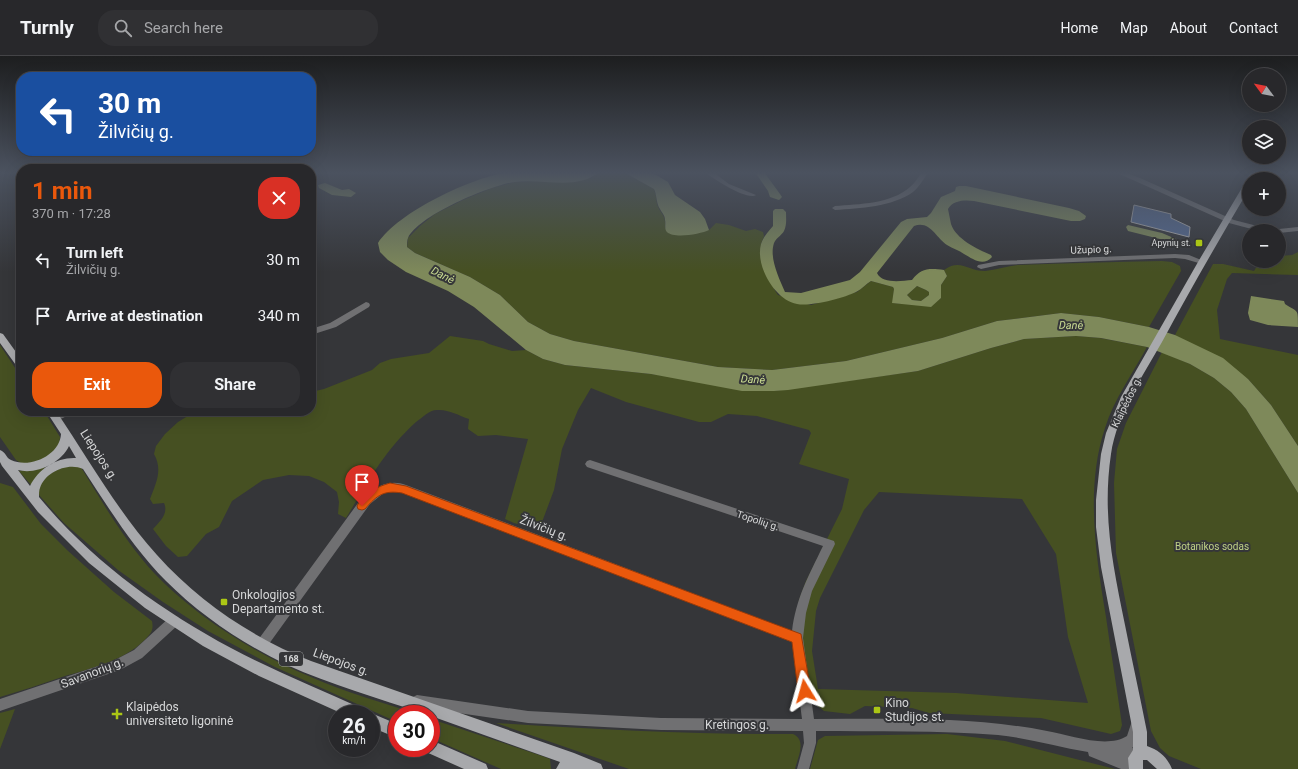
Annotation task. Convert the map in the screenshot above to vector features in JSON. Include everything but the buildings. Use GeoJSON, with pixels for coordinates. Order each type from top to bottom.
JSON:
{"type":"FeatureCollection","features":[{"type":"Feature","properties":{"kind":"main road","name":"Klaipėdos g."},"geometry":{"type":"LineString","coordinates":[[1140,732],[1106,567],[1102,527],[1102,500],[1106,454],[1111,433],[1126,397],[1236,205]]}},
{"type":"Feature","properties":{"kind":"main road"},"geometry":{"type":"LineString","coordinates":[[0,336],[16,359]]}},
{"type":"Feature","properties":{"kind":"main road","name":"168"},"geometry":{"type":"LineString","coordinates":[[55,416],[66,432]]}},
{"type":"Feature","properties":{"kind":"main road"},"geometry":{"type":"LineString","coordinates":[[3,458],[21,467],[34,466],[48,460],[58,452],[65,443],[66,432]]}},
{"type":"Feature","properties":{"kind":"main road","name":"Liepojos g."},"geometry":{"type":"LineString","coordinates":[[66,432],[116,510],[148,553],[170,576],[200,603],[262,644],[310,668],[596,769]]}},
{"type":"Feature","properties":{"kind":"main road","name":"168"},"geometry":{"type":"LineString","coordinates":[[3,458],[33,498],[71,540],[99,565],[174,621],[242,660],[339,705]]}},
{"type":"Feature","properties":{"kind":"main road"},"geometry":{"type":"LineString","coordinates":[[33,498],[34,487],[42,476],[51,469],[64,463],[76,462],[88,466]]}},
{"type":"Feature","properties":{"kind":"main road"},"geometry":{"type":"LineString","coordinates":[[1137,762],[1140,732]]}},
{"type":"Feature","properties":{"kind":"main road"},"geometry":{"type":"LineString","coordinates":[[1140,732],[1163,764]]}},
{"type":"Feature","properties":{"kind":"main road"},"geometry":{"type":"LineString","coordinates":[[440,751],[481,769]]}},
{"type":"Feature","properties":{"kind":"main road"},"geometry":{"type":"LineString","coordinates":[[1137,762],[1147,753],[1163,764]]}},
{"type":"Feature","properties":{"kind":"main road"},"geometry":{"type":"LineString","coordinates":[[563,769],[574,760]]}},
{"type":"Feature","properties":{"kind":"street"},"geometry":{"type":"LineString","coordinates":[[835,208],[859,205]]}},
{"type":"Feature","properties":{"kind":"street"},"geometry":{"type":"LineString","coordinates":[[1193,205],[1227,220],[1242,225]]}},
{"type":"Feature","properties":{"kind":"street"},"geometry":{"type":"LineString","coordinates":[[1286,230],[1298,228]]}},
{"type":"Feature","properties":{"kind":"street","name":"Užupio g."},"geometry":{"type":"LineString","coordinates":[[981,267],[1007,262],[1175,256],[1186,257],[1202,262]]}},
{"type":"Feature","properties":{"kind":"street"},"geometry":{"type":"LineString","coordinates":[[316,330],[333,325],[366,305]]}},
{"type":"Feature","properties":{"kind":"street","name":"Topolių g."},"geometry":{"type":"LineString","coordinates":[[590,464],[830,544],[807,590],[800,613],[797,638]]}},
{"type":"Feature","properties":{"kind":"street","name":"Žilvičių g."},"geometry":{"type":"LineString","coordinates":[[262,644],[362,506],[379,490],[390,487],[403,488],[797,638]]}},
{"type":"Feature","properties":{"kind":"street","name":"Savanorių g."},"geometry":{"type":"LineString","coordinates":[[0,705],[116,666],[138,654],[174,621]]}},
{"type":"Feature","properties":{"kind":"street"},"geometry":{"type":"LineString","coordinates":[[797,638],[809,725],[810,743],[803,769]]}},
{"type":"Feature","properties":{"kind":"street","name":"Kretingos g."},"geometry":{"type":"LineString","coordinates":[[396,698],[528,717],[661,724],[971,727],[1023,732],[1100,748],[1137,762]]}},
{"type":"Feature","properties":{"kind":"street","name":"Klaipėdos g."},"geometry":{"type":"LineString","coordinates":[[1100,748],[1126,744],[1132,740],[1137,717]]}},
{"type":"Feature","properties":{"kind":"street","name":"Kretingos g."},"geometry":{"type":"LineString","coordinates":[[1078,744],[1137,762]]}},
{"type":"Feature","properties":{"kind":"green space"},"geometry":{"type":"Polygon","coordinates":[[[452,205],[658,205],[665,220],[665,228],[709,230],[716,223],[729,225],[746,231],[755,229],[763,232],[764,236],[761,244],[774,289],[778,295],[811,305],[857,292],[871,281],[893,287],[893,303],[931,306],[941,298],[941,285],[947,276],[944,270],[955,265],[985,271],[1018,265],[1162,261],[1172,262],[1180,266],[1181,271],[1149,327],[1099,317],[1061,313],[997,321],[942,338],[846,361],[772,370],[718,367],[574,341],[550,334],[528,322],[500,295],[470,277],[415,253],[407,247],[408,238],[435,214],[452,205]]]}},
{"type":"Feature","properties":{"kind":"green space"},"geometry":{"type":"Polygon","coordinates":[[[1298,252],[1298,275],[1232,273],[1227,279],[1217,310],[1220,339],[1298,355],[1298,446],[1271,405],[1248,379],[1175,335],[1213,264],[1223,264],[1254,271],[1256,268],[1286,268],[1286,255],[1292,255],[1298,252]]]}},
{"type":"Feature","properties":{"kind":"green space"},"geometry":{"type":"Polygon","coordinates":[[[917,286],[929,292],[929,295],[921,301],[912,300],[907,295],[917,286]]]}},
{"type":"Feature","properties":{"kind":"green space"},"geometry":{"type":"Polygon","coordinates":[[[450,336],[483,341],[512,351],[526,350],[543,359],[565,365],[651,374],[774,391],[918,371],[1024,339],[1076,336],[1100,338],[1147,347],[1113,407],[1105,428],[1095,474],[1094,522],[1096,546],[1122,725],[1120,731],[1111,734],[1041,718],[929,713],[912,708],[865,706],[850,714],[824,711],[813,702],[799,703],[794,641],[799,600],[806,581],[842,509],[849,479],[799,464],[811,433],[809,430],[757,416],[728,414],[711,422],[699,422],[626,402],[591,388],[578,410],[562,449],[554,490],[539,530],[505,519],[528,439],[496,435],[478,436],[468,429],[469,419],[445,410],[434,410],[416,422],[395,444],[369,479],[346,518],[338,514],[339,502],[337,492],[324,482],[309,476],[289,475],[263,480],[232,501],[219,527],[206,534],[187,556],[178,557],[166,546],[153,529],[163,518],[165,511],[164,503],[153,504],[150,499],[158,476],[157,460],[154,454],[156,446],[165,434],[178,422],[188,416],[316,416],[316,391],[372,370],[380,363],[391,359],[429,353],[450,336]],[[879,492],[864,510],[820,598],[816,611],[812,651],[818,689],[956,693],[1088,703],[1068,637],[1056,554],[1022,499],[879,492]]]}},
{"type":"Feature","properties":{"kind":"green space"},"geometry":{"type":"Polygon","coordinates":[[[0,345],[16,369],[16,416],[47,416],[60,437],[59,446],[50,456],[33,463],[21,463],[16,460],[0,437],[0,345]]]}},
{"type":"Feature","properties":{"kind":"green space","name":"Botanikos sodas"},"geometry":{"type":"Polygon","coordinates":[[[1162,352],[1190,364],[1214,378],[1231,392],[1246,409],[1298,493],[1298,769],[1201,769],[1169,756],[1160,748],[1151,731],[1116,553],[1114,483],[1117,449],[1126,423],[1162,352]]]}},
{"type":"Feature","properties":{"kind":"green space"},"geometry":{"type":"Polygon","coordinates":[[[66,465],[80,467],[134,550],[171,590],[189,605],[228,633],[269,658],[324,682],[388,705],[388,718],[380,714],[380,705],[359,705],[275,667],[208,631],[163,602],[118,570],[64,523],[39,495],[38,487],[48,475],[66,465]]]}},
{"type":"Feature","properties":{"kind":"green space"},"geometry":{"type":"Polygon","coordinates":[[[46,466],[31,485],[19,471],[46,466]]]}},
{"type":"Feature","properties":{"kind":"green space"},"geometry":{"type":"Polygon","coordinates":[[[0,483],[13,487],[41,524],[67,550],[114,592],[152,621],[152,630],[141,644],[109,662],[0,697],[0,483]]]}},
{"type":"Feature","properties":{"kind":"green space"},"geometry":{"type":"Polygon","coordinates":[[[15,709],[0,749],[0,713],[15,709]]]}},
{"type":"Feature","properties":{"kind":"green space"},"geometry":{"type":"Polygon","coordinates":[[[440,722],[550,759],[551,769],[501,769],[440,742],[440,722]]]}},
{"type":"Feature","properties":{"kind":"green space"},"geometry":{"type":"Polygon","coordinates":[[[496,723],[681,733],[793,734],[800,740],[801,745],[795,769],[629,769],[496,723]]]}},
{"type":"Feature","properties":{"kind":"green space"},"geometry":{"type":"Polygon","coordinates":[[[947,734],[1005,741],[1115,769],[810,769],[818,740],[825,736],[947,734]]]}},
{"type":"Feature","properties":{"kind":"water","name":"Danė"},"geometry":{"type":"Polygon","coordinates":[[[424,205],[451,205],[426,220],[415,229],[408,238],[407,247],[415,253],[470,277],[500,295],[528,322],[550,334],[574,341],[718,367],[772,370],[846,361],[942,338],[997,321],[1061,313],[1099,317],[1149,327],[1175,335],[1223,358],[1248,379],[1271,405],[1298,446],[1298,493],[1246,409],[1231,392],[1214,378],[1190,364],[1147,347],[1101,338],[1076,336],[1024,339],[918,371],[774,391],[742,391],[651,374],[565,365],[543,359],[526,350],[474,307],[448,291],[406,272],[388,260],[380,252],[378,243],[388,231],[402,219],[424,205]]]}},
{"type":"Feature","properties":{"kind":"water"},"geometry":{"type":"Polygon","coordinates":[[[658,205],[690,205],[700,212],[705,219],[709,230],[694,234],[670,234],[666,231],[664,217],[658,205]]]}},
{"type":"Feature","properties":{"kind":"water"},"geometry":{"type":"Polygon","coordinates":[[[936,205],[951,205],[948,209],[951,224],[957,234],[974,247],[991,255],[992,257],[989,260],[982,262],[974,260],[947,245],[924,225],[914,226],[877,273],[883,279],[897,281],[912,280],[919,273],[926,270],[944,270],[947,276],[941,285],[941,298],[931,307],[892,303],[893,287],[871,281],[858,291],[844,297],[818,303],[803,305],[797,304],[781,296],[768,281],[764,272],[760,253],[761,244],[764,237],[773,226],[773,211],[775,209],[783,209],[786,212],[786,226],[782,234],[774,243],[773,255],[775,268],[785,292],[801,293],[850,280],[860,272],[901,222],[907,219],[927,217],[936,205]],[[917,286],[907,295],[912,300],[921,301],[929,295],[929,292],[917,286]]]}},
{"type":"Feature","properties":{"kind":"water"},"geometry":{"type":"Polygon","coordinates":[[[995,205],[1056,205],[1079,211],[1086,216],[1085,219],[1080,221],[1071,221],[995,205]]]}},
{"type":"Feature","properties":{"kind":"water"},"geometry":{"type":"Polygon","coordinates":[[[1128,225],[1162,233],[1183,242],[1176,243],[1128,231],[1126,227],[1128,225]]]}},
{"type":"Feature","properties":{"kind":"water"},"geometry":{"type":"Polygon","coordinates":[[[1251,296],[1284,301],[1285,304],[1296,311],[1298,316],[1298,327],[1268,325],[1250,320],[1248,313],[1251,296]]]}},
{"type":"Feature","properties":{"kind":"place","name":"Apynių st."},"geometry":{"type":"Point","coordinates":[1199,243]}},
{"type":"Feature","properties":{"kind":"place","name":"Onkologijos Departamento st."},"geometry":{"type":"Point","coordinates":[224,602]}},
{"type":"Feature","properties":{"kind":"place","name":"Kino Studijos st."},"geometry":{"type":"Point","coordinates":[877,710]}},
{"type":"Feature","properties":{"kind":"place","name":"Klaipėdos universiteto ligoninė"},"geometry":{"type":"Point","coordinates":[117,714]}},
{"type":"Feature","properties":{"kind":"route"},"geometry":{"type":"LineString","coordinates":[[362,506],[379,490],[390,487],[403,488],[797,638],[805,691]]}}]}
